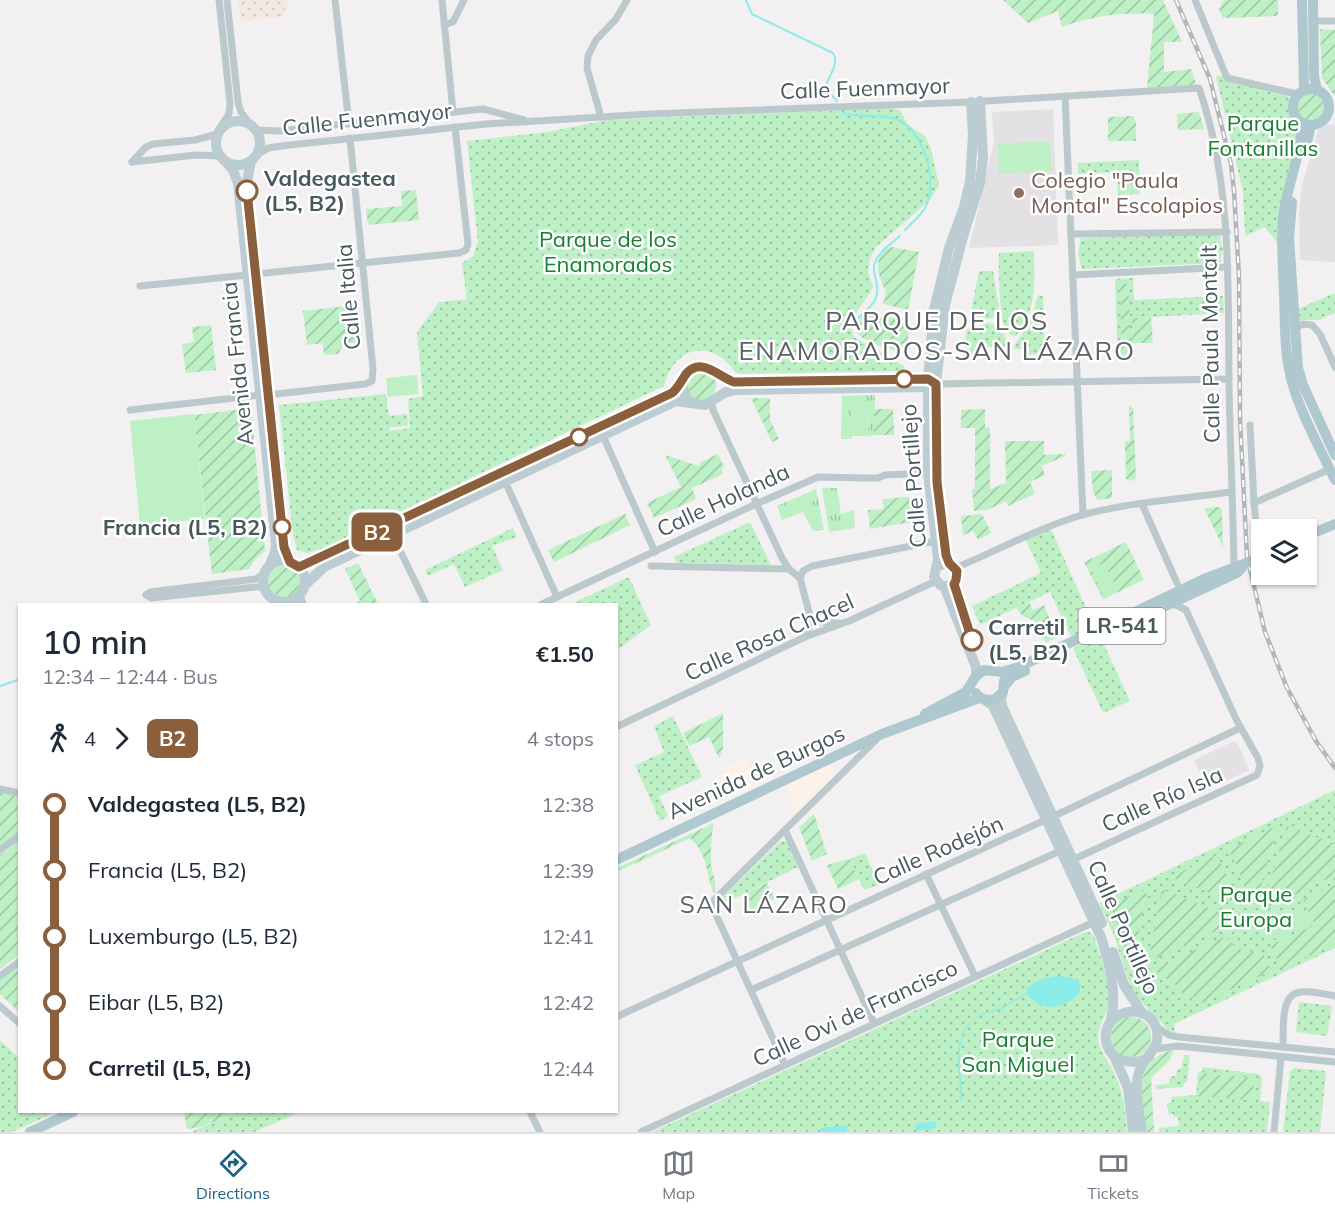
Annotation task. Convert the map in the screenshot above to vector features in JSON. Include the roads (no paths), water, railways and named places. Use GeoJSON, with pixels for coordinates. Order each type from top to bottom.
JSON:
{"type":"FeatureCollection","features":[{"type":"Feature","properties":{"kind":"main road"},"geometry":{"type":"LineString","coordinates":[[1300,92],[1317,90],[1326,96],[1331,112],[1317,124],[1307,124],[1298,120],[1292,111],[1292,105],[1300,92],[1302,0]]}},
{"type":"Feature","properties":{"kind":"main road"},"geometry":{"type":"LineString","coordinates":[[1312,0],[1314,76],[1317,90]]}},
{"type":"Feature","properties":{"kind":"main road","name":"Calle Portillejo"},"geometry":{"type":"LineString","coordinates":[[947,566],[936,541],[928,472],[934,310],[970,182],[975,101]]}},
{"type":"Feature","properties":{"kind":"main road"},"geometry":{"type":"LineString","coordinates":[[234,120],[242,121],[253,127],[260,143],[253,158],[237,165],[222,158],[215,142],[218,132],[226,123],[234,120]]}},
{"type":"Feature","properties":{"kind":"main road"},"geometry":{"type":"LineString","coordinates":[[1307,124],[1293,193],[1290,227],[1298,368],[1303,385],[1335,455]]}},
{"type":"Feature","properties":{"kind":"main road"},"geometry":{"type":"LineString","coordinates":[[1307,124],[1287,191],[1283,218],[1281,248],[1284,337],[1300,408],[1335,480]]}},
{"type":"Feature","properties":{"kind":"main road","name":"Avenida Francia"},"geometry":{"type":"LineString","coordinates":[[222,158],[233,170],[238,183],[284,547],[295,564]]}},
{"type":"Feature","properties":{"kind":"main road","name":"Avenida Francia"},"geometry":{"type":"LineString","coordinates":[[251,274],[247,182],[253,158]]}},
{"type":"Feature","properties":{"kind":"main road"},"geometry":{"type":"LineString","coordinates":[[702,366],[734,382],[931,383],[735,390],[726,392],[712,404],[676,402],[324,567],[302,595],[286,603],[275,601],[264,588],[267,570],[278,561],[295,564],[672,393],[680,387],[688,371],[702,366]]}},
{"type":"Feature","properties":{"kind":"main road"},"geometry":{"type":"LineString","coordinates":[[712,404],[720,387],[716,373]]}},
{"type":"Feature","properties":{"kind":"main road"},"geometry":{"type":"LineString","coordinates":[[684,378],[682,389],[686,398],[693,403]]}},
{"type":"Feature","properties":{"kind":"main road","name":"Calle Portillejo"},"geometry":{"type":"LineString","coordinates":[[931,383],[937,482],[947,566]]}},
{"type":"Feature","properties":{"kind":"main road","name":"Avenida Francia"},"geometry":{"type":"LineString","coordinates":[[264,395],[276,544],[267,570]]}},
{"type":"Feature","properties":{"kind":"main road"},"geometry":{"type":"LineString","coordinates":[[1317,533],[1335,526]]}},
{"type":"Feature","properties":{"kind":"main road"},"geometry":{"type":"LineString","coordinates":[[1239,566],[1251,562]]}},
{"type":"Feature","properties":{"kind":"main road"},"geometry":{"type":"LineString","coordinates":[[295,564],[304,575],[302,595]]}},
{"type":"Feature","properties":{"kind":"main road"},"geometry":{"type":"LineString","coordinates":[[945,584],[957,575],[947,566],[934,573],[945,584],[964,618],[981,665],[992,669],[1002,677],[1004,689]]}},
{"type":"Feature","properties":{"kind":"main road","name":"LR-541"},"geometry":{"type":"LineString","coordinates":[[975,678],[984,670],[992,669],[1002,672],[1019,667],[1180,592],[1237,573],[1239,566]]}},
{"type":"Feature","properties":{"kind":"main road"},"geometry":{"type":"LineString","coordinates":[[945,584],[976,668],[974,690],[981,698]]}},
{"type":"Feature","properties":{"kind":"main road","name":"LR-541"},"geometry":{"type":"LineString","coordinates":[[981,698],[995,699],[1012,677],[1180,592]]}},
{"type":"Feature","properties":{"kind":"main road","name":"Avenida de Burgos"},"geometry":{"type":"LineString","coordinates":[[913,721],[936,706],[962,696],[975,678]]}},
{"type":"Feature","properties":{"kind":"main road","name":"Calle Portillejo"},"geometry":{"type":"LineString","coordinates":[[1004,689],[1000,699],[1002,706],[1089,924],[1109,963],[1115,992],[1110,1023]]}},
{"type":"Feature","properties":{"kind":"main road","name":"Calle Portillejo"},"geometry":{"type":"LineString","coordinates":[[981,698],[993,706],[1072,860],[1107,934],[1124,984],[1142,1013]]}},
{"type":"Feature","properties":{"kind":"main road","name":"Avenida de Burgos"},"geometry":{"type":"LineString","coordinates":[[618,859],[882,734],[981,698]]}},
{"type":"Feature","properties":{"kind":"main road"},"geometry":{"type":"LineString","coordinates":[[1133,1132],[1128,1088],[1106,1040],[1110,1023],[1123,1012],[1133,1011],[1142,1013],[1152,1020],[1157,1038],[1152,1053],[1140,1069],[1137,1081],[1142,1132]]}},
{"type":"Feature","properties":{"kind":"main road"},"geometry":{"type":"LineString","coordinates":[[1112,1053],[1119,1059],[1131,1063],[1152,1053]]}},
{"type":"Feature","properties":{"kind":"main road"},"geometry":{"type":"LineString","coordinates":[[32,1131],[71,1113]]}},
{"type":"Feature","properties":{"kind":"street"},"geometry":{"type":"LineString","coordinates":[[219,0],[230,103],[229,114],[218,132],[195,140],[153,144],[146,147],[132,162],[196,155],[222,158]]}},
{"type":"Feature","properties":{"kind":"street"},"geometry":{"type":"LineString","coordinates":[[227,0],[238,102],[241,112],[253,127]]}},
{"type":"Feature","properties":{"kind":"street"},"geometry":{"type":"LineString","coordinates":[[335,0],[349,124]]}},
{"type":"Feature","properties":{"kind":"street"},"geometry":{"type":"LineString","coordinates":[[442,0],[453,112]]}},
{"type":"Feature","properties":{"kind":"street"},"geometry":{"type":"LineString","coordinates":[[444,25],[453,22],[464,0]]}},
{"type":"Feature","properties":{"kind":"street"},"geometry":{"type":"LineString","coordinates":[[601,117],[587,68],[588,56],[596,40],[616,20],[627,0]]}},
{"type":"Feature","properties":{"kind":"street"},"geometry":{"type":"LineString","coordinates":[[1195,0],[1227,78],[1300,92]]}},
{"type":"Feature","properties":{"kind":"street"},"geometry":{"type":"LineString","coordinates":[[1314,21],[1335,21]]}},
{"type":"Feature","properties":{"kind":"street","name":"Calle Fuenmayor"},"geometry":{"type":"LineString","coordinates":[[253,158],[268,148],[281,146],[486,124],[1199,88]]}},
{"type":"Feature","properties":{"kind":"street","name":"Calle Paula Montalt"},"geometry":{"type":"LineString","coordinates":[[1199,88],[1217,154],[1227,232],[1231,492],[1239,566]]}},
{"type":"Feature","properties":{"kind":"street"},"geometry":{"type":"LineString","coordinates":[[1065,96],[1083,515]]}},
{"type":"Feature","properties":{"kind":"street","name":"Calle Fuenmayor"},"geometry":{"type":"LineString","coordinates":[[253,127],[279,132],[487,110],[532,122]]}},
{"type":"Feature","properties":{"kind":"street","name":"Calle Fuenmayor"},"geometry":{"type":"LineString","coordinates":[[486,124],[489,120],[487,110]]}},
{"type":"Feature","properties":{"kind":"street"},"geometry":{"type":"LineString","coordinates":[[140,286],[459,253],[466,250],[468,244],[454,127]]}},
{"type":"Feature","properties":{"kind":"street","name":"Calle Italia"},"geometry":{"type":"LineString","coordinates":[[264,395],[365,384],[372,381],[373,369],[350,138]]}},
{"type":"Feature","properties":{"kind":"street"},"geometry":{"type":"LineString","coordinates":[[1071,234],[1227,232]]}},
{"type":"Feature","properties":{"kind":"street"},"geometry":{"type":"LineString","coordinates":[[1073,275],[1228,267]]}},
{"type":"Feature","properties":{"kind":"street"},"geometry":{"type":"LineString","coordinates":[[1295,328],[1304,324],[1312,325],[1320,334],[1335,367]]}},
{"type":"Feature","properties":{"kind":"street"},"geometry":{"type":"LineString","coordinates":[[931,383],[1077,383],[1229,379]]}},
{"type":"Feature","properties":{"kind":"street"},"geometry":{"type":"LineString","coordinates":[[130,410],[264,395]]}},
{"type":"Feature","properties":{"kind":"street"},"geometry":{"type":"LineString","coordinates":[[712,404],[756,504],[789,569],[800,578],[810,616],[809,628],[804,637]]}},
{"type":"Feature","properties":{"kind":"street"},"geometry":{"type":"LineString","coordinates":[[1250,425],[1256,519]]}},
{"type":"Feature","properties":{"kind":"street"},"geometry":{"type":"LineString","coordinates":[[603,436],[656,552]]}},
{"type":"Feature","properties":{"kind":"street"},"geometry":{"type":"LineString","coordinates":[[1254,503],[1330,469]]}},
{"type":"Feature","properties":{"kind":"street","name":"Calle Holanda"},"geometry":{"type":"LineString","coordinates":[[544,603],[818,477],[871,478],[928,472]]}},
{"type":"Feature","properties":{"kind":"street"},"geometry":{"type":"LineString","coordinates":[[505,482],[557,597]]}},
{"type":"Feature","properties":{"kind":"street"},"geometry":{"type":"LineString","coordinates":[[947,566],[1083,515],[1142,504],[1231,492]]}},
{"type":"Feature","properties":{"kind":"street"},"geometry":{"type":"LineString","coordinates":[[1142,504],[1180,592],[1185,610],[1240,728]]}},
{"type":"Feature","properties":{"kind":"street"},"geometry":{"type":"LineString","coordinates":[[392,534],[426,603]]}},
{"type":"Feature","properties":{"kind":"street"},"geometry":{"type":"LineString","coordinates":[[800,578],[807,568],[936,541]]}},
{"type":"Feature","properties":{"kind":"street"},"geometry":{"type":"LineString","coordinates":[[651,566],[789,569]]}},
{"type":"Feature","properties":{"kind":"street"},"geometry":{"type":"LineString","coordinates":[[267,570],[256,579],[150,592],[146,595],[151,598],[256,586],[261,587],[269,596]]}},
{"type":"Feature","properties":{"kind":"street","name":"Calle Rosa Chacel"},"geometry":{"type":"LineString","coordinates":[[618,726],[804,637],[945,584]]}},
{"type":"Feature","properties":{"kind":"street"},"geometry":{"type":"LineString","coordinates":[[1180,592],[1185,610]]}},
{"type":"Feature","properties":{"kind":"street"},"geometry":{"type":"LineString","coordinates":[[810,616],[819,622],[849,621]]}},
{"type":"Feature","properties":{"kind":"street","name":"Calle Río Isla"},"geometry":{"type":"LineString","coordinates":[[1072,860],[1257,775],[1260,766],[1258,758],[1240,728]]}},
{"type":"Feature","properties":{"kind":"street","name":"Calle Rodejón"},"geometry":{"type":"LineString","coordinates":[[618,1016],[1049,819],[1240,728]]}},
{"type":"Feature","properties":{"kind":"street"},"geometry":{"type":"LineString","coordinates":[[785,1065],[712,906],[714,900],[882,734]]}},
{"type":"Feature","properties":{"kind":"street"},"geometry":{"type":"LineString","coordinates":[[0,789],[18,793]]}},
{"type":"Feature","properties":{"kind":"street"},"geometry":{"type":"LineString","coordinates":[[785,830],[874,1023]]}},
{"type":"Feature","properties":{"kind":"street"},"geometry":{"type":"LineString","coordinates":[[0,850],[18,836]]}},
{"type":"Feature","properties":{"kind":"street"},"geometry":{"type":"LineString","coordinates":[[751,990],[1060,851]]}},
{"type":"Feature","properties":{"kind":"street"},"geometry":{"type":"LineString","coordinates":[[926,874],[975,976]]}},
{"type":"Feature","properties":{"kind":"street","name":"Calle Ovi de Francisco"},"geometry":{"type":"LineString","coordinates":[[641,1132],[1089,924]]}},
{"type":"Feature","properties":{"kind":"street"},"geometry":{"type":"LineString","coordinates":[[0,976],[18,962]]}},
{"type":"Feature","properties":{"kind":"street"},"geometry":{"type":"LineString","coordinates":[[1283,1047],[1286,1004],[1291,996],[1299,992],[1335,996]]}},
{"type":"Feature","properties":{"kind":"street"},"geometry":{"type":"LineString","coordinates":[[0,1006],[18,1022]]}},
{"type":"Feature","properties":{"kind":"street"},"geometry":{"type":"LineString","coordinates":[[1155,1025],[1169,1035],[1179,1037],[1335,1052]]}},
{"type":"Feature","properties":{"kind":"street"},"geometry":{"type":"LineString","coordinates":[[1152,1053],[1178,1046],[1335,1062]]}},
{"type":"Feature","properties":{"kind":"street"},"geometry":{"type":"LineString","coordinates":[[1274,1132],[1281,1057]]}},
{"type":"Feature","properties":{"kind":"street"},"geometry":{"type":"LineString","coordinates":[[530,1113],[540,1132]]}},
{"type":"Feature","properties":{"kind":"water"},"geometry":{"type":"Polygon","coordinates":[[[1055,976],[1073,978],[1081,985],[1079,993],[1067,1003],[1046,1007],[1027,994],[1000,1009],[981,1016],[971,1023],[961,1043],[962,1101],[960,1100],[959,1044],[966,1026],[979,1015],[1002,1007],[1027,992],[1027,988],[1041,979],[1055,976]]]}},
{"type":"Feature","properties":{"kind":"waterway"},"geometry":{"type":"LineString","coordinates":[[746,0],[752,14],[833,53],[835,62],[825,88],[837,101]]}},
{"type":"Feature","properties":{"kind":"waterway"},"geometry":{"type":"LineString","coordinates":[[843,113],[898,120],[907,126],[921,145],[929,171],[929,196],[922,213],[905,230]]}},
{"type":"Feature","properties":{"kind":"waterway"},"geometry":{"type":"LineString","coordinates":[[856,320],[876,298],[874,265],[878,256],[900,236]]}},
{"type":"Feature","properties":{"kind":"waterway"},"geometry":{"type":"LineString","coordinates":[[0,686],[18,680]]}},
{"type":"Feature","properties":{"kind":"waterway"},"geometry":{"type":"LineString","coordinates":[[919,1127],[933,1125]]}},
{"type":"Feature","properties":{"kind":"waterway"},"geometry":{"type":"LineString","coordinates":[[823,1131],[844,1129]]}},
{"type":"Feature","properties":{"kind":"railway"},"geometry":{"type":"LineString","coordinates":[[1176,0],[1210,79],[1231,164],[1239,277],[1240,419],[1247,557],[1265,632],[1287,688],[1316,741],[1335,768]]}},
{"type":"Feature","properties":{"kind":"place","name":"Valdegastea (L5, B2)"},"geometry":{"type":"Point","coordinates":[247,191]}},
{"type":"Feature","properties":{"kind":"place","name":"Colegio \"Paula Montal\" Escolapios"},"geometry":{"type":"Point","coordinates":[1019,193]}},
{"type":"Feature","properties":{"kind":"place","name":"Francia (L5, B2)"},"geometry":{"type":"Point","coordinates":[282,527]}},
{"type":"Feature","properties":{"kind":"place","name":"Carretil (L5, B2)"},"geometry":{"type":"Point","coordinates":[972,640]}},
{"type":"Feature","properties":{"kind":"district","name":"PARQUE DE LOS ENAMORADOS-SAN LÁZARO"},"geometry":{"type":"Point","coordinates":[937,336]}},
{"type":"Feature","properties":{"kind":"district","name":"SAN LÁZARO"},"geometry":{"type":"Point","coordinates":[764,905]}},
{"type":"Feature","properties":{"kind":"park label","name":"Parque Fontanillas"},"geometry":{"type":"Point","coordinates":[1263,136]}},
{"type":"Feature","properties":{"kind":"park label","name":"Parque de los Enamorados"},"geometry":{"type":"Point","coordinates":[608,252]}},
{"type":"Feature","properties":{"kind":"park label","name":"Parque Europa"},"geometry":{"type":"Point","coordinates":[1256,906]}},
{"type":"Feature","properties":{"kind":"park label","name":"Parque San Miguel"},"geometry":{"type":"Point","coordinates":[1018,1052]}}]}
